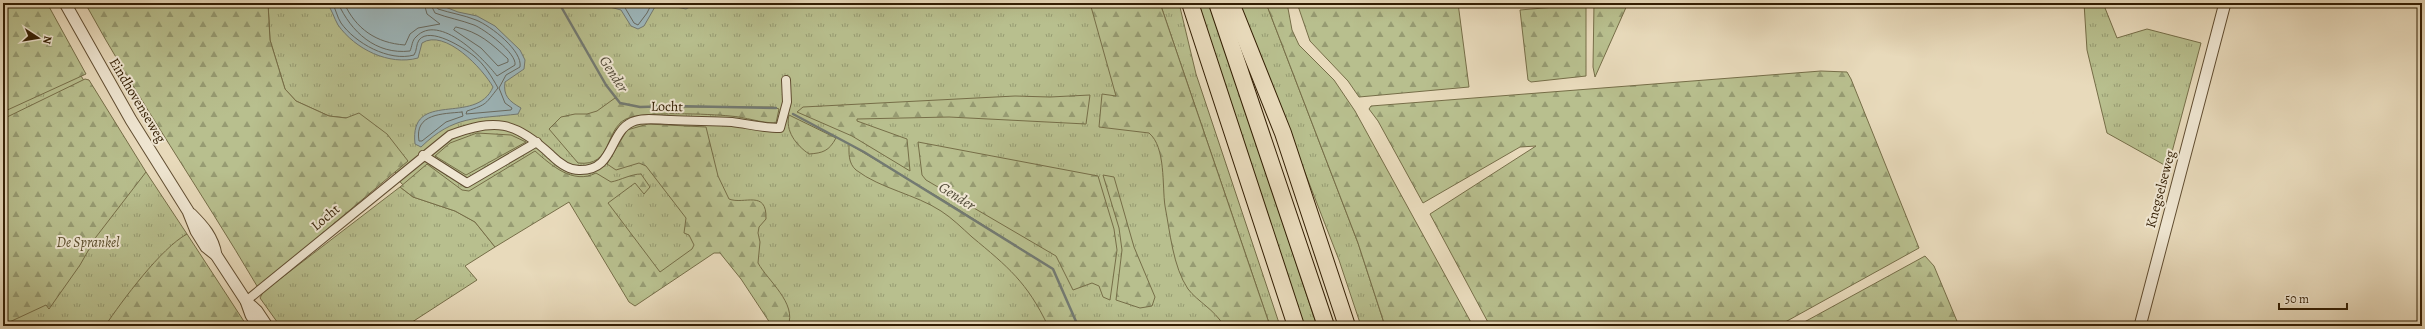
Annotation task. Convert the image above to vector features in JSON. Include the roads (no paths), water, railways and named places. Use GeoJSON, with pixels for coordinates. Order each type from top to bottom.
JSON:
{"type":"FeatureCollection","features":[{"type":"Feature","properties":{"kind":"highway"},"geometry":{"type":"LineString","coordinates":[[1190,3],[1290,306],[1295,326]]}},
{"type":"Feature","properties":{"kind":"highway"},"geometry":{"type":"LineString","coordinates":[[1217,3],[1326,326]]}},
{"type":"Feature","properties":{"kind":"highway"},"geometry":{"type":"LineString","coordinates":[[1231,3],[1282,133],[1347,326]]}},
{"type":"Feature","properties":{"kind":"street","name":"Eindhovenseweg"},"geometry":{"type":"LineString","coordinates":[[65,3],[127,113],[188,211],[206,231],[214,243],[216,255],[246,301]]}},
{"type":"Feature","properties":{"kind":"street","name":"Knegselseweg"},"geometry":{"type":"LineString","coordinates":[[2140,326],[2225,3]]}},
{"type":"Feature","properties":{"kind":"street","name":"Locht"},"geometry":{"type":"LineString","coordinates":[[246,301],[423,155],[450,135],[487,124],[510,126],[526,133],[560,164],[577,170],[584,170],[594,168],[605,160],[623,128],[632,122],[648,120],[706,121],[780,128],[787,102],[786,80]]}},
{"type":"Feature","properties":{"kind":"street"},"geometry":{"type":"LineString","coordinates":[[423,155],[467,183],[537,142]]}},
{"type":"Feature","properties":{"kind":"street"},"geometry":{"type":"LineString","coordinates":[[246,301],[251,315],[258,326]]}},
{"type":"Feature","properties":{"kind":"street"},"geometry":{"type":"LineString","coordinates":[[246,301],[257,311],[267,326]]}},
{"type":"Feature","properties":{"kind":"water"},"geometry":{"type":"Polygon","coordinates":[[[327,3],[435,3],[458,12],[477,16],[495,26],[520,50],[525,60],[524,69],[505,82],[506,95],[513,103],[521,108],[518,114],[466,120],[444,129],[421,147],[415,144],[416,127],[422,117],[433,112],[473,105],[485,99],[493,87],[481,70],[472,61],[452,46],[441,41],[431,40],[422,43],[418,58],[396,60],[374,54],[363,48],[345,34],[338,25],[327,3]]]}},
{"type":"Feature","properties":{"kind":"water"},"geometry":{"type":"Polygon","coordinates":[[[595,3],[697,3],[686,9],[661,4],[656,5],[644,26],[638,29],[631,26],[621,10],[595,3]]]}},
{"type":"Feature","properties":{"kind":"waterway","name":"Gender"},"geometry":{"type":"LineString","coordinates":[[559,3],[606,85],[620,103],[640,107],[673,106],[776,108]]}},
{"type":"Feature","properties":{"kind":"waterway","name":"Gender"},"geometry":{"type":"LineString","coordinates":[[793,114],[864,152],[1053,269],[1078,326]]}},
{"type":"Feature","properties":{"kind":"park label","name":"De Sprankel"},"geometry":{"type":"Point","coordinates":[88,242]}}]}
